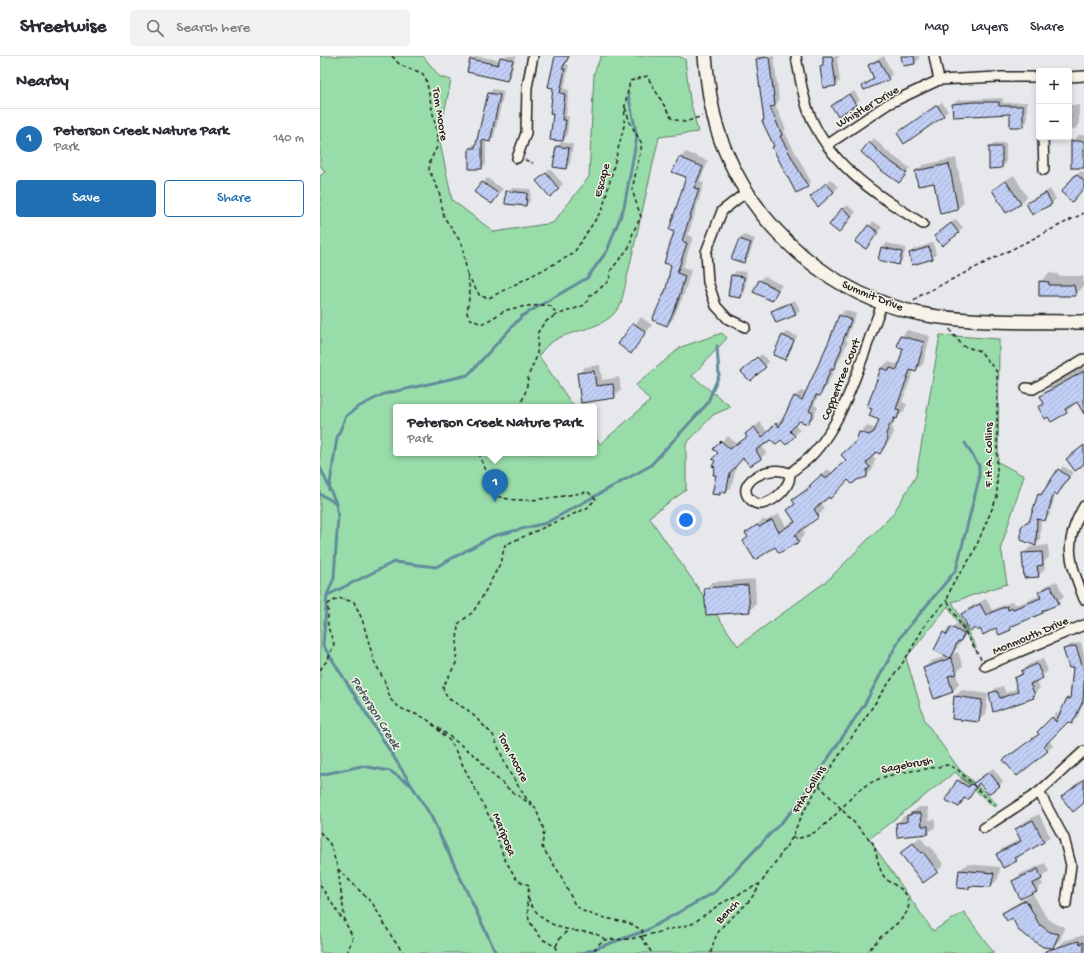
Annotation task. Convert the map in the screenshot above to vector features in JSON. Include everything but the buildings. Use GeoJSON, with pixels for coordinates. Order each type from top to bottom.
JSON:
{"type":"FeatureCollection","features":[{"type":"Feature","properties":{"kind":"main road","name":"Summit Drive"},"geometry":{"type":"LineString","coordinates":[[704,56],[707,84],[713,112],[724,149],[746,193],[775,229],[802,256],[823,273],[850,288],[883,302],[921,314],[981,320],[1084,322]]}},
{"type":"Feature","properties":{"kind":"street"},"geometry":{"type":"LineString","coordinates":[[517,158],[526,133],[527,87],[533,56]]}},
{"type":"Feature","properties":{"kind":"street"},"geometry":{"type":"LineString","coordinates":[[796,56],[809,111],[827,145],[846,169],[870,190],[923,224]]}},
{"type":"Feature","properties":{"kind":"street"},"geometry":{"type":"LineString","coordinates":[[934,56],[939,80]]}},
{"type":"Feature","properties":{"kind":"street"},"geometry":{"type":"LineString","coordinates":[[1072,77],[1084,76]]}},
{"type":"Feature","properties":{"kind":"street","name":"Whistler Drive"},"geometry":{"type":"LineString","coordinates":[[827,145],[888,104],[939,80],[997,77],[1036,77]]}},
{"type":"Feature","properties":{"kind":"street"},"geometry":{"type":"LineString","coordinates":[[1043,140],[1044,170]]}},
{"type":"Feature","properties":{"kind":"street"},"geometry":{"type":"LineString","coordinates":[[745,327],[728,319],[716,306],[708,282],[706,252],[722,211],[746,193]]}},
{"type":"Feature","properties":{"kind":"street","name":"Coppertree Court"},"geometry":{"type":"LineString","coordinates":[[790,474],[781,470],[772,470],[763,473],[748,483],[745,489],[746,494],[752,502],[758,504],[768,502],[780,494],[785,488],[790,474],[823,444],[837,421],[883,302]]}},
{"type":"Feature","properties":{"kind":"street"},"geometry":{"type":"LineString","coordinates":[[1026,388],[1033,389],[1084,359]]}},
{"type":"Feature","properties":{"kind":"street"},"geometry":{"type":"LineString","coordinates":[[1084,506],[1077,518],[1070,539],[1070,560],[1084,599]]}},
{"type":"Feature","properties":{"kind":"street","name":"Monmouth Drive"},"geometry":{"type":"LineString","coordinates":[[985,666],[1084,625]]}},
{"type":"Feature","properties":{"kind":"street"},"geometry":{"type":"LineString","coordinates":[[984,828],[1039,792],[1084,750]]}},
{"type":"Feature","properties":{"kind":"street"},"geometry":{"type":"LineString","coordinates":[[1039,792],[1064,838],[1071,865],[1066,904]]}},
{"type":"Feature","properties":{"kind":"path","name":"Tom Moore"},"geometry":{"type":"LineString","coordinates":[[392,56],[400,65],[422,74],[426,79],[438,139],[437,147],[430,161],[429,170],[439,191],[444,217],[462,244],[470,291],[467,313],[474,322],[484,323],[506,310],[526,306],[547,305],[552,307],[555,312],[554,316]]}},
{"type":"Feature","properties":{"kind":"path","name":"Escape"},"geometry":{"type":"LineString","coordinates":[[466,272],[480,296],[489,298],[573,254],[602,208],[624,126],[624,105],[630,81],[647,76],[672,119],[685,122],[713,112]]}},
{"type":"Feature","properties":{"kind":"path"},"geometry":{"type":"LineString","coordinates":[[521,404],[529,374],[537,356],[538,332],[544,323],[554,316],[586,305],[590,296],[609,280],[611,270],[630,246],[633,232],[641,217],[632,190],[642,144],[630,123],[624,105]]}},
{"type":"Feature","properties":{"kind":"path"},"geometry":{"type":"LineString","coordinates":[[905,309],[921,295],[1084,213]]}},
{"type":"Feature","properties":{"kind":"path","name":"F.H.A. Collins"},"geometry":{"type":"LineString","coordinates":[[948,600],[952,585],[973,554],[997,497],[997,372],[980,351],[963,346],[951,332],[950,317]]}},
{"type":"Feature","properties":{"kind":"path","name":"Tom Moore"},"geometry":{"type":"LineString","coordinates":[[480,456],[486,472],[490,490],[498,496],[508,500],[536,499],[588,492],[596,499],[587,508],[505,545],[500,564],[480,601],[473,612],[458,624],[456,663],[443,687],[444,692],[449,698],[469,711],[492,735],[508,770],[526,798],[535,807],[544,830],[542,847],[560,874],[575,905],[583,911],[596,916],[637,927],[642,930],[643,936]]}},
{"type":"Feature","properties":{"kind":"path"},"geometry":{"type":"LineString","coordinates":[[320,670],[328,659],[334,644],[328,627],[328,604],[339,598],[354,602],[362,618],[374,661],[384,680],[391,700],[400,708],[425,718],[478,758],[493,775],[511,791],[535,807]]}},
{"type":"Feature","properties":{"kind":"path"},"geometry":{"type":"LineString","coordinates":[[948,600],[985,666]]}},
{"type":"Feature","properties":{"kind":"path","name":"FHA Collins"},"geometry":{"type":"LineString","coordinates":[[643,936],[692,924],[720,904],[761,883],[792,838],[800,818],[819,786],[906,658],[927,622],[948,600]]}},
{"type":"Feature","properties":{"kind":"path","name":"Mariposa"},"geometry":{"type":"LineString","coordinates":[[425,718],[451,742],[492,822],[504,858],[517,880],[529,885],[529,921],[542,939],[556,947],[559,953]]}},
{"type":"Feature","properties":{"kind":"path","name":"Sagebrush"},"geometry":{"type":"LineString","coordinates":[[792,838],[808,836],[828,822],[862,789],[882,776],[947,765],[956,770],[1004,815]]}},
{"type":"Feature","properties":{"kind":"path"},"geometry":{"type":"LineString","coordinates":[[819,786],[873,843],[877,851],[882,873],[885,878],[899,888],[908,899],[907,913],[902,920],[882,936],[866,953]]}},
{"type":"Feature","properties":{"kind":"path"},"geometry":{"type":"LineString","coordinates":[[320,832],[330,844],[338,869],[345,922]]}},
{"type":"Feature","properties":{"kind":"path"},"geometry":{"type":"LineString","coordinates":[[338,869],[373,904],[393,939],[404,953]]}},
{"type":"Feature","properties":{"kind":"path","name":"Bench"},"geometry":{"type":"LineString","coordinates":[[711,953],[712,945],[723,924],[748,903],[761,883]]}},
{"type":"Feature","properties":{"kind":"path"},"geometry":{"type":"LineString","coordinates":[[320,885],[353,936],[347,953]]}},
{"type":"Feature","properties":{"kind":"path"},"geometry":{"type":"LineString","coordinates":[[528,896],[531,906],[549,922],[562,929],[593,933],[601,936],[605,940]]}},
{"type":"Feature","properties":{"kind":"path"},"geometry":{"type":"LineString","coordinates":[[556,947],[563,933],[567,930],[574,930]]}},
{"type":"Feature","properties":{"kind":"path"},"geometry":{"type":"LineString","coordinates":[[641,936],[652,953]]}},
{"type":"Feature","properties":{"kind":"path"},"geometry":{"type":"LineString","coordinates":[[593,953],[597,945],[605,940],[627,939],[643,936]]}},
{"type":"Feature","properties":{"kind":"green space"},"geometry":{"type":"Polygon","coordinates":[[[320,56],[423,56],[440,77],[451,80],[439,138],[452,200],[494,232],[553,223],[589,177],[594,73],[601,56],[678,56],[685,59],[690,100],[698,132],[659,137],[621,304],[609,318],[591,327],[571,333],[553,341],[545,347],[539,356],[572,404],[393,404],[393,456],[597,456],[597,440],[600,444],[650,401],[636,385],[681,347],[722,333],[727,338],[692,376],[731,407],[713,415],[686,444],[686,490],[649,517],[738,646],[828,580],[893,514],[916,476],[940,335],[999,339],[998,462],[1024,476],[1001,547],[1007,584],[952,602],[976,647],[975,649],[948,606],[906,658],[925,721],[959,769],[997,804],[994,807],[955,772],[869,839],[933,931],[964,912],[994,953],[320,953],[320,176],[325,172],[320,165],[320,56]]]}},
{"type":"Feature","properties":{"kind":"waterway"},"geometry":{"type":"LineString","coordinates":[[329,490],[337,438],[346,416],[358,407],[384,394],[468,375],[522,316],[587,278],[607,251],[624,207],[637,137],[628,94]]}},
{"type":"Feature","properties":{"kind":"waterway"},"geometry":{"type":"LineString","coordinates":[[328,595],[394,562],[436,567],[493,536],[546,523],[650,466],[707,404],[719,375],[717,346]]}},
{"type":"Feature","properties":{"kind":"waterway"},"geometry":{"type":"LineString","coordinates":[[583,953],[647,930],[715,892],[794,809],[864,705],[902,635],[956,570],[979,479],[979,466],[965,443]]}},
{"type":"Feature","properties":{"kind":"waterway","name":"Peterson Creek"},"geometry":{"type":"LineString","coordinates":[[320,467],[336,503],[338,517],[334,578],[327,595],[323,645],[431,816],[496,953]]}},
{"type":"Feature","properties":{"kind":"waterway"},"geometry":{"type":"LineString","coordinates":[[320,494],[336,503]]}},
{"type":"Feature","properties":{"kind":"waterway"},"geometry":{"type":"LineString","coordinates":[[320,775],[362,766],[390,771],[411,785]]}},
{"type":"Feature","properties":{"kind":"place","name":"Peterson Creek Nature Park"},"geometry":{"type":"Point","coordinates":[495,502]}}]}
